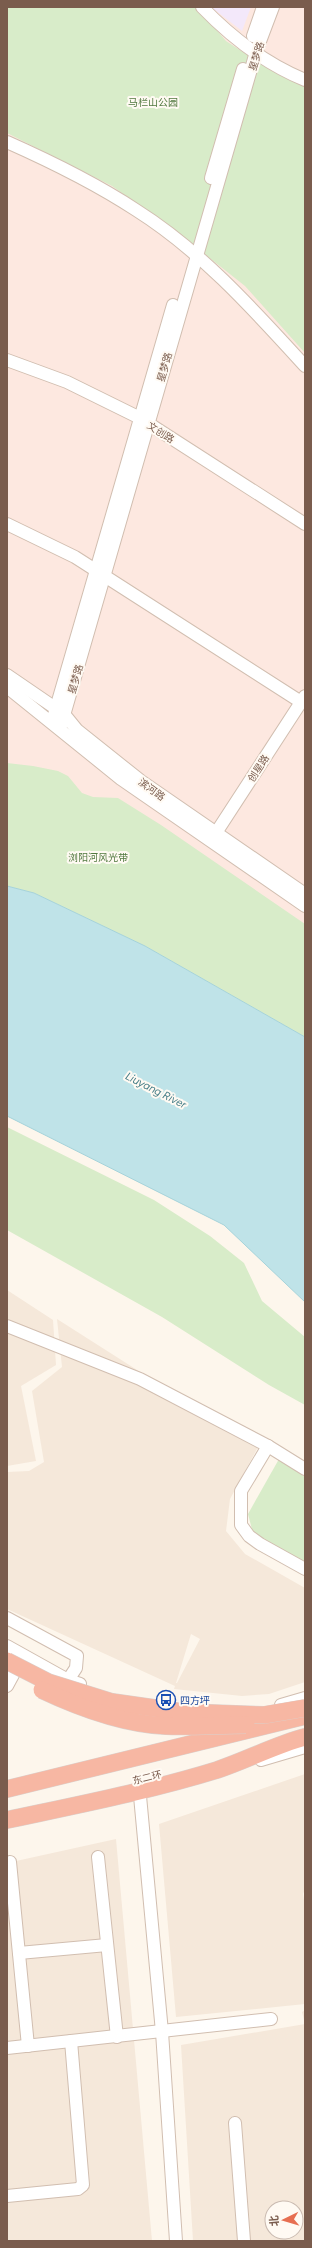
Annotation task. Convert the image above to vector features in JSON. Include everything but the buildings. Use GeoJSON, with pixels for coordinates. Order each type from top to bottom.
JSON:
{"type":"FeatureCollection","features":[{"type":"Feature","properties":{"kind":"highway"},"geometry":{"type":"LineString","coordinates":[[7,1661],[48,1682],[112,1702],[182,1712],[259,1715],[305,1708]]}},
{"type":"Feature","properties":{"kind":"highway"},"geometry":{"type":"LineString","coordinates":[[7,1673],[72,1704],[117,1718],[165,1726],[270,1725]]}},
{"type":"Feature","properties":{"kind":"highway"},"geometry":{"type":"LineString","coordinates":[[7,1789],[305,1716]]}},
{"type":"Feature","properties":{"kind":"highway"},"geometry":{"type":"LineString","coordinates":[[7,1820],[102,1800],[217,1769],[286,1742],[305,1737]]}},
{"type":"Feature","properties":{"kind":"highway","name":"东二环"},"geometry":{"type":"LineString","coordinates":[[7,1810],[91,1792],[286,1742]]}},
{"type":"Feature","properties":{"kind":"street"},"geometry":{"type":"LineString","coordinates":[[202,7],[224,30],[253,49],[271,64],[305,80]]}},
{"type":"Feature","properties":{"kind":"street","name":"星梦路"},"geometry":{"type":"LineString","coordinates":[[56,726],[264,7]]}},
{"type":"Feature","properties":{"kind":"street","name":"星梦路"},"geometry":{"type":"LineString","coordinates":[[253,49],[273,7]]}},
{"type":"Feature","properties":{"kind":"street"},"geometry":{"type":"LineString","coordinates":[[7,142],[65,167],[137,210],[193,253],[250,306],[305,366]]}},
{"type":"Feature","properties":{"kind":"street","name":"文创路"},"geometry":{"type":"LineString","coordinates":[[7,360],[67,382],[144,421],[305,524]]}},
{"type":"Feature","properties":{"kind":"street"},"geometry":{"type":"LineString","coordinates":[[7,524],[29,533],[101,573],[303,699]]}},
{"type":"Feature","properties":{"kind":"street","name":"滨河路"},"geometry":{"type":"LineString","coordinates":[[7,675],[60,711],[77,730],[213,837],[305,906]]}},
{"type":"Feature","properties":{"kind":"street","name":"滨河路"},"geometry":{"type":"LineString","coordinates":[[7,687],[121,779],[305,894]]}},
{"type":"Feature","properties":{"kind":"street","name":"创星路"},"geometry":{"type":"LineString","coordinates":[[213,837],[303,699]]}},
{"type":"Feature","properties":{"kind":"street"},"geometry":{"type":"LineString","coordinates":[[7,1326],[140,1378],[268,1446],[305,1469]]}},
{"type":"Feature","properties":{"kind":"street"},"geometry":{"type":"LineString","coordinates":[[268,1446],[241,1492],[239,1508],[241,1525],[249,1536],[260,1544],[305,1569]]}},
{"type":"Feature","properties":{"kind":"street"},"geometry":{"type":"LineString","coordinates":[[7,1618],[77,1656],[76,1668],[68,1680]]}},
{"type":"Feature","properties":{"kind":"street"},"geometry":{"type":"LineString","coordinates":[[7,1646],[68,1680],[129,1701],[271,1708],[305,1698]]}},
{"type":"Feature","properties":{"kind":"street"},"geometry":{"type":"LineString","coordinates":[[7,1686],[24,1656]]}},
{"type":"Feature","properties":{"kind":"street"},"geometry":{"type":"LineString","coordinates":[[7,1827],[140,1796],[305,1747]]}},
{"type":"Feature","properties":{"kind":"street"},"geometry":{"type":"LineString","coordinates":[[140,1796],[162,2032],[176,2241]]}},
{"type":"Feature","properties":{"kind":"street"},"geometry":{"type":"LineString","coordinates":[[98,1857],[117,2036]]}},
{"type":"Feature","properties":{"kind":"street"},"geometry":{"type":"LineString","coordinates":[[10,1862],[28,2046]]}},
{"type":"Feature","properties":{"kind":"street"},"geometry":{"type":"LineString","coordinates":[[19,1952],[107,1945]]}},
{"type":"Feature","properties":{"kind":"street"},"geometry":{"type":"LineString","coordinates":[[7,2048],[162,2032],[271,2018]]}},
{"type":"Feature","properties":{"kind":"street"},"geometry":{"type":"LineString","coordinates":[[7,2196],[78,2188],[83,2185],[71,2041]]}},
{"type":"Feature","properties":{"kind":"street"},"geometry":{"type":"LineString","coordinates":[[235,2123],[244,2241]]}},
{"type":"Feature","properties":{"kind":"shaded area"},"geometry":{"type":"Polygon","coordinates":[[[7,7],[305,7],[305,1037],[145,946],[34,893],[7,886],[7,7]]]}},
{"type":"Feature","properties":{"kind":"shaded area"},"geometry":{"type":"Polygon","coordinates":[[[211,7],[251,7],[242,31],[211,7]]]}},
{"type":"Feature","properties":{"kind":"shaded area"},"geometry":{"type":"Polygon","coordinates":[[[7,1290],[53,1320],[56,1365],[21,1386],[36,1461],[7,1466],[7,1290]]]}},
{"type":"Feature","properties":{"kind":"shaded area"},"geometry":{"type":"Polygon","coordinates":[[[57,1319],[258,1447],[230,1499],[226,1531],[245,1554],[305,1588],[305,1682],[269,1694],[242,1696],[174,1689],[175,1686],[7,1609],[7,1472],[29,1471],[44,1462],[32,1391],[62,1367],[57,1319]],[[191,1634],[176,1683],[177,1683],[200,1639],[191,1634]]]}},
{"type":"Feature","properties":{"kind":"shaded area"},"geometry":{"type":"Polygon","coordinates":[[[305,1774],[305,1889],[303,1894],[305,1906],[305,2004],[176,2017],[159,1824],[305,1774]]]}},
{"type":"Feature","properties":{"kind":"shaded area"},"geometry":{"type":"Polygon","coordinates":[[[116,1839],[152,2241],[7,2241],[7,1863],[116,1839]]]}},
{"type":"Feature","properties":{"kind":"shaded area"},"geometry":{"type":"Polygon","coordinates":[[[305,2010],[305,2024],[302,2012],[305,2010]]]}},
{"type":"Feature","properties":{"kind":"shaded area"},"geometry":{"type":"Polygon","coordinates":[[[305,2024],[305,2241],[193,2241],[181,2045],[305,2024]]]}},
{"type":"Feature","properties":{"kind":"green space","name":"马栏山公园"},"geometry":{"type":"Polygon","coordinates":[[[7,7],[197,7],[226,41],[269,69],[305,87],[305,353],[245,286],[183,237],[112,186],[7,133],[7,7]]]}},
{"type":"Feature","properties":{"kind":"green space","name":"浏阳河风光带"},"geometry":{"type":"Polygon","coordinates":[[[7,763],[58,771],[68,776],[82,793],[93,797],[118,798],[161,825],[305,924],[305,1037],[145,946],[34,893],[7,886],[7,763]]]}},
{"type":"Feature","properties":{"kind":"green space"},"geometry":{"type":"Polygon","coordinates":[[[7,1127],[154,1200],[210,1236],[244,1263],[262,1301],[305,1337],[305,1405],[269,1385],[162,1317],[7,1230],[7,1127]]]}},
{"type":"Feature","properties":{"kind":"green space"},"geometry":{"type":"Polygon","coordinates":[[[279,1459],[305,1477],[305,1564],[254,1537],[248,1514],[279,1459]]]}},
{"type":"Feature","properties":{"kind":"water","name":"Liuyang River"},"geometry":{"type":"Polygon","coordinates":[[[7,886],[34,893],[145,946],[305,1037],[305,1302],[224,1225],[7,1116],[7,886]]]}},
{"type":"Feature","properties":{"kind":"place","name":"四方坪"},"geometry":{"type":"Point","coordinates":[166,1700]}}]}
